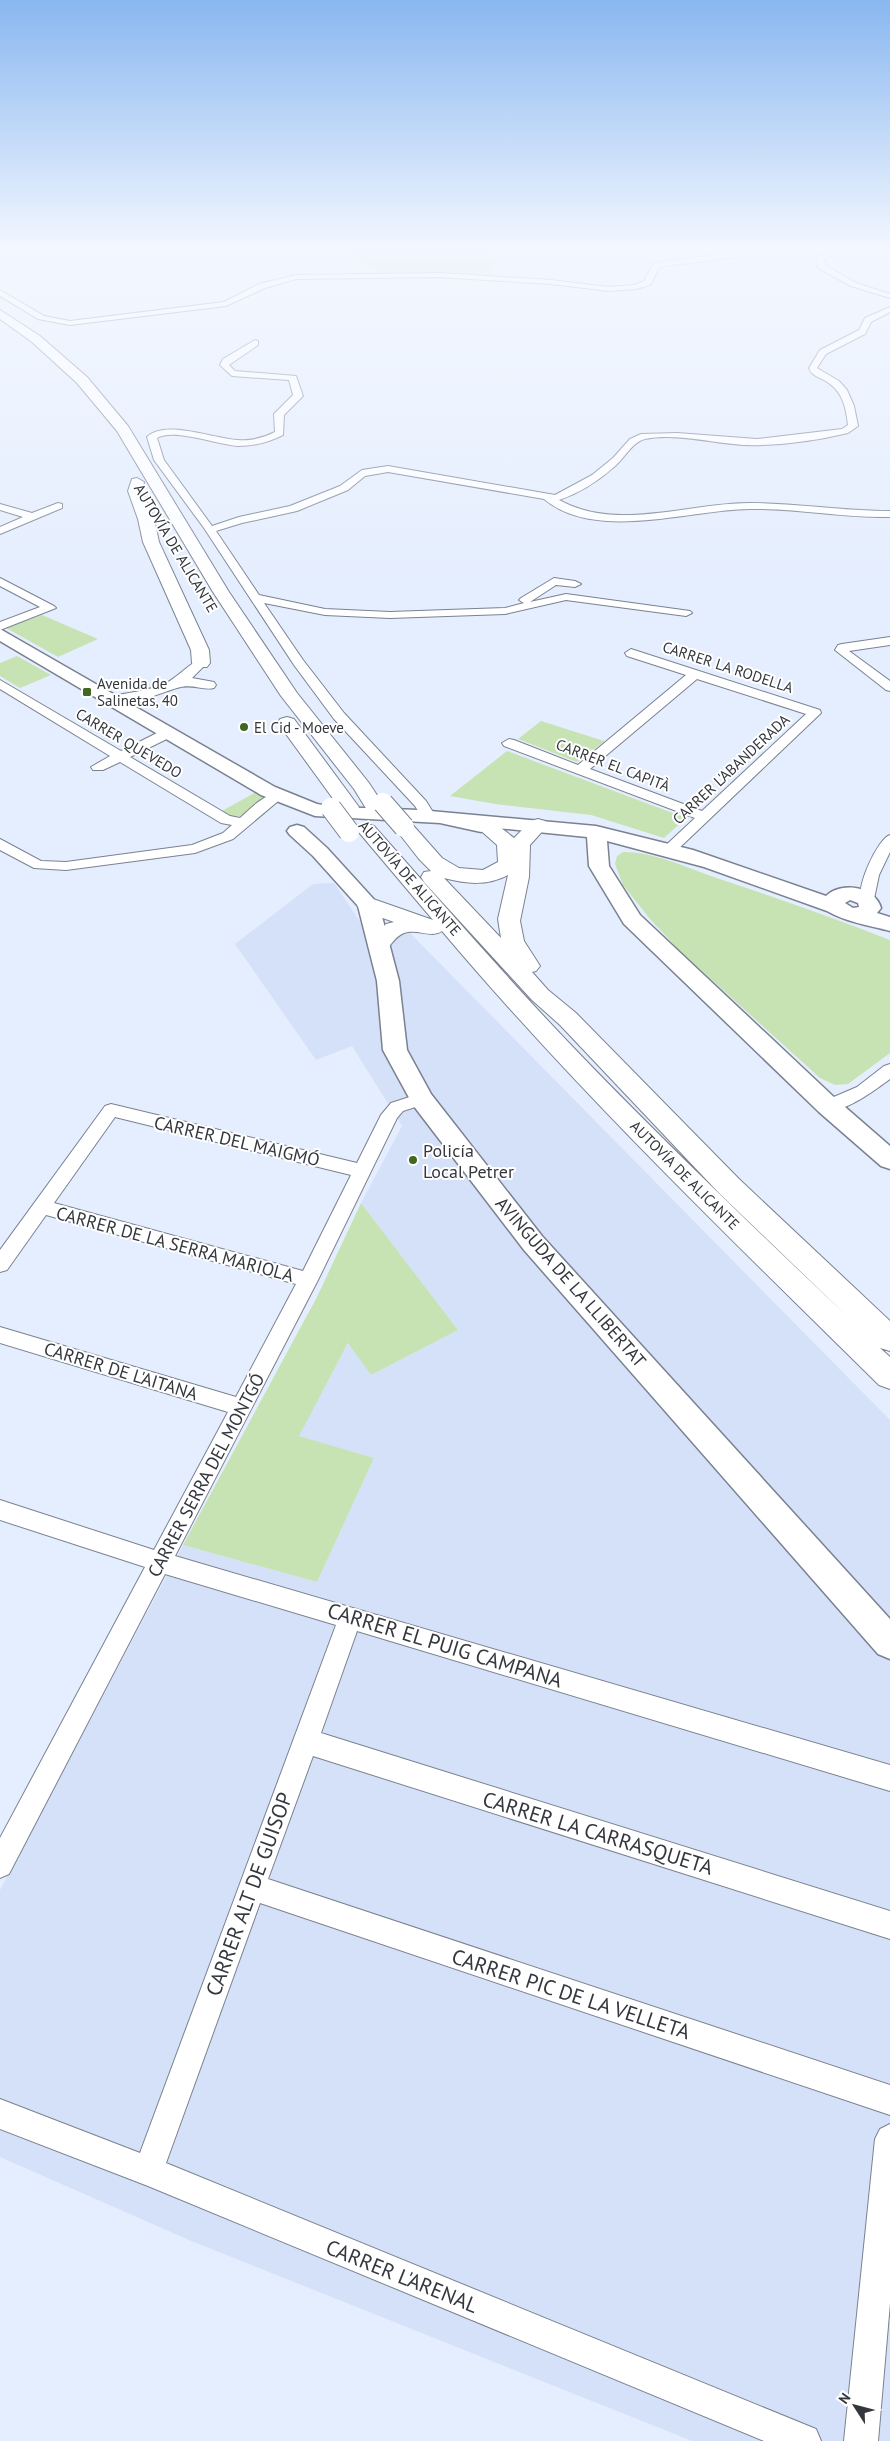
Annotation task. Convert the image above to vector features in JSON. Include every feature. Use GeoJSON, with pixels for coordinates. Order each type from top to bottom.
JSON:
{"type":"FeatureCollection","features":[{"type":"Feature","properties":{"kind":"highway"},"geometry":{"type":"LineString","coordinates":[[46,363],[68,383],[107,431]]}},
{"type":"Feature","properties":{"kind":"highway","name":"AUTOVÍA DE ALICANTE"},"geometry":{"type":"LineString","coordinates":[[63,363],[82,380],[123,430],[221,592],[290,696],[362,787],[379,804],[540,995],[568,1019],[699,1152],[729,1186],[890,1339]]}},
{"type":"Feature","properties":{"kind":"highway","name":"AUTOVÍA DE ALICANTE"},"geometry":{"type":"LineString","coordinates":[[128,467],[190,574]]}},
{"type":"Feature","properties":{"kind":"highway"},"geometry":{"type":"LineString","coordinates":[[137,482],[135,491],[146,519],[151,542],[200,650],[201,664]]}},
{"type":"Feature","properties":{"kind":"highway","name":"AUTOVÍA DE ALICANTE"},"geometry":{"type":"LineString","coordinates":[[200,590],[226,631]]}},
{"type":"Feature","properties":{"kind":"highway","name":"AUTOVÍA DE ALICANTE"},"geometry":{"type":"LineString","coordinates":[[279,712],[334,818],[516,1001],[716,1207],[890,1376]]}},
{"type":"Feature","properties":{"kind":"highway"},"geometry":{"type":"LineString","coordinates":[[309,780],[334,818],[425,925],[490,985],[516,1001]]}},
{"type":"Feature","properties":{"kind":"highway"},"geometry":{"type":"LineString","coordinates":[[397,827],[435,863],[452,872],[467,876],[493,875],[504,869],[509,863],[513,850],[538,825]]}},
{"type":"Feature","properties":{"kind":"highway"},"geometry":{"type":"LineString","coordinates":[[489,829],[513,850],[519,876],[508,922],[510,935],[516,949],[556,997],[568,1019]]}},
{"type":"Feature","properties":{"kind":"highway"},"geometry":{"type":"LineString","coordinates":[[368,905],[425,925]]}},
{"type":"Feature","properties":{"kind":"highway"},"geometry":{"type":"LineString","coordinates":[[379,944],[394,928],[425,925]]}},
{"type":"Feature","properties":{"kind":"street"},"geometry":{"type":"LineString","coordinates":[[225,363],[224,366],[232,373],[293,378],[298,396],[278,414],[280,433],[269,439],[239,444],[171,432],[161,432],[152,437],[159,460],[210,530],[298,662],[339,716],[422,804],[429,817]]}},
{"type":"Feature","properties":{"kind":"street"},"geometry":{"type":"LineString","coordinates":[[210,530],[239,520],[293,509],[314,502],[344,488],[362,473],[370,470],[388,469],[548,498],[566,495],[591,480],[618,459],[631,443],[640,437],[676,436],[710,440],[768,442],[845,431],[853,426],[848,403],[841,388],[814,371],[813,368],[816,363]]}},
{"type":"Feature","properties":{"kind":"street"},"geometry":{"type":"LineString","coordinates":[[548,498],[572,512],[636,518],[704,508],[751,506],[890,514]]}},
{"type":"Feature","properties":{"kind":"street"},"geometry":{"type":"LineString","coordinates":[[0,531],[58,506]]}},
{"type":"Feature","properties":{"kind":"street"},"geometry":{"type":"LineString","coordinates":[[0,507],[32,517]]}},
{"type":"Feature","properties":{"kind":"street"},"geometry":{"type":"LineString","coordinates":[[0,581],[50,608]]}},
{"type":"Feature","properties":{"kind":"street"},"geometry":{"type":"LineString","coordinates":[[492,611],[530,599],[554,581],[575,584]]}},
{"type":"Feature","properties":{"kind":"street"},"geometry":{"type":"LineString","coordinates":[[254,597],[325,612],[344,613],[400,614],[505,611],[566,597],[686,612]]}},
{"type":"Feature","properties":{"kind":"street"},"geometry":{"type":"LineString","coordinates":[[0,626],[50,608]]}},
{"type":"Feature","properties":{"kind":"street"},"geometry":{"type":"LineString","coordinates":[[0,634],[272,794],[334,818]]}},
{"type":"Feature","properties":{"kind":"street"},"geometry":{"type":"LineString","coordinates":[[890,641],[842,648],[840,650],[890,687]]}},
{"type":"Feature","properties":{"kind":"street","name":"CARRER LA RODELLA"},"geometry":{"type":"LineString","coordinates":[[631,652],[815,713]]}},
{"type":"Feature","properties":{"kind":"street"},"geometry":{"type":"LineString","coordinates":[[113,700],[132,699],[160,692],[176,684],[201,664]]}},
{"type":"Feature","properties":{"kind":"street"},"geometry":{"type":"LineString","coordinates":[[580,770],[695,674]]}},
{"type":"Feature","properties":{"kind":"street"},"geometry":{"type":"LineString","coordinates":[[176,684],[194,681],[210,685]]}},
{"type":"Feature","properties":{"kind":"street","name":"CARRER QUEVEDO"},"geometry":{"type":"LineString","coordinates":[[0,684],[226,820],[245,823]]}},
{"type":"Feature","properties":{"kind":"street"},"geometry":{"type":"LineString","coordinates":[[143,718],[147,708],[160,692]]}},
{"type":"Feature","properties":{"kind":"street","name":"CARRER L'ABANDERADA"},"geometry":{"type":"LineString","coordinates":[[669,850],[815,713]]}},
{"type":"Feature","properties":{"kind":"street"},"geometry":{"type":"LineString","coordinates":[[98,767],[168,733]]}},
{"type":"Feature","properties":{"kind":"street","name":"CARRER EL CAPITÀ"},"geometry":{"type":"LineString","coordinates":[[509,743],[705,816]]}},
{"type":"Feature","properties":{"kind":"street"},"geometry":{"type":"LineString","coordinates":[[0,843],[19,856],[39,865],[66,866],[195,849],[228,836],[245,823],[272,794]]}},
{"type":"Feature","properties":{"kind":"street"},"geometry":{"type":"LineString","coordinates":[[272,794],[284,806],[291,824]]}},
{"type":"Feature","properties":{"kind":"street"},"geometry":{"type":"LineString","coordinates":[[291,824],[293,812],[334,818],[429,817],[538,825],[596,832],[669,850],[775,885],[853,902],[890,915]]}},
{"type":"Feature","properties":{"kind":"street"},"geometry":{"type":"LineString","coordinates":[[320,852],[316,836],[334,818]]}},
{"type":"Feature","properties":{"kind":"street"},"geometry":{"type":"LineString","coordinates":[[465,821],[489,829],[538,825]]}},
{"type":"Feature","properties":{"kind":"street","name":"AVINGUDA DE LA LLIBERTAT"},"geometry":{"type":"LineString","coordinates":[[291,824],[320,852],[368,905],[388,981],[395,1050],[422,1099],[533,1243],[890,1643]]}},
{"type":"Feature","properties":{"kind":"street"},"geometry":{"type":"LineString","coordinates":[[562,828],[584,843],[598,858]]}},
{"type":"Feature","properties":{"kind":"street"},"geometry":{"type":"LineString","coordinates":[[596,832],[599,866],[632,919],[828,1106],[890,1160]]}},
{"type":"Feature","properties":{"kind":"street"},"geometry":{"type":"LineString","coordinates":[[853,902],[872,873],[890,839]]}},
{"type":"Feature","properties":{"kind":"street"},"geometry":{"type":"LineString","coordinates":[[598,858],[611,847],[635,841]]}},
{"type":"Feature","properties":{"kind":"street"},"geometry":{"type":"LineString","coordinates":[[853,902],[890,924]]}},
{"type":"Feature","properties":{"kind":"street"},"geometry":{"type":"LineString","coordinates":[[828,1106],[863,1091],[890,1070]]}},
{"type":"Feature","properties":{"kind":"street","name":"CARRER SERRA DEL MONTGÓ"},"geometry":{"type":"LineString","coordinates":[[0,1865],[308,1280],[390,1115],[397,1107],[422,1099]]}},
{"type":"Feature","properties":{"kind":"street","name":"CARRER DEL MAIGMÓ"},"geometry":{"type":"LineString","coordinates":[[42,1207],[111,1110],[363,1171]]}},
{"type":"Feature","properties":{"kind":"street"},"geometry":{"type":"LineString","coordinates":[[0,1265],[42,1207]]}},
{"type":"Feature","properties":{"kind":"street","name":"CARRER DE LA SERRA MARIOLA"},"geometry":{"type":"LineString","coordinates":[[42,1207],[308,1280]]}},
{"type":"Feature","properties":{"kind":"street","name":"CARRER DE L'AITANA"},"geometry":{"type":"LineString","coordinates":[[0,1335],[241,1407]]}},
{"type":"Feature","properties":{"kind":"street","name":"CARRER EL PUIG CAMPANA"},"geometry":{"type":"LineString","coordinates":[[0,1510],[160,1562],[890,1778]]}},
{"type":"Feature","properties":{"kind":"street","name":"CARRER ALT DE GUISOP"},"geometry":{"type":"LineString","coordinates":[[148,2171],[350,1617]]}},
{"type":"Feature","properties":{"kind":"street","name":"CARRER LA CARRASQUETA"},"geometry":{"type":"LineString","coordinates":[[305,1741],[890,1925]]}},
{"type":"Feature","properties":{"kind":"street","name":"CARRER PIC DE LA VELLETA"},"geometry":{"type":"LineString","coordinates":[[252,1887],[890,2100]]}},
{"type":"Feature","properties":{"kind":"street","name":"CARRER L'ARENAL"},"geometry":{"type":"LineString","coordinates":[[0,2114],[148,2171],[804,2441]]}},
{"type":"Feature","properties":{"kind":"street"},"geometry":{"type":"LineString","coordinates":[[861,2441],[890,2138]]}},
{"type":"Feature","properties":{"kind":"street"},"geometry":{"type":"LineString","coordinates":[[881,2237],[890,2278]]}},
{"type":"Feature","properties":{"kind":"shaded area"},"geometry":{"type":"Polygon","coordinates":[[[334,883],[361,923],[367,941],[408,931],[890,1420],[890,2441],[692,2441],[189,2240],[0,2157],[0,1890],[183,1545],[317,1582],[374,1458],[298,1436],[349,1342],[371,1375],[458,1330],[361,1203],[402,1126],[352,1046],[316,1060],[235,944],[313,884],[334,883]]]}},
{"type":"Feature","properties":{"kind":"green space"},"geometry":{"type":"Polygon","coordinates":[[[42,615],[98,639],[58,657],[6,628],[42,615]]]}},
{"type":"Feature","properties":{"kind":"green space"},"geometry":{"type":"Polygon","coordinates":[[[17,656],[51,675],[20,688],[0,676],[0,663],[17,656]]]}},
{"type":"Feature","properties":{"kind":"green space"},"geometry":{"type":"Polygon","coordinates":[[[541,721],[605,741],[577,762],[518,739],[541,721]]]}},
{"type":"Feature","properties":{"kind":"green space"},"geometry":{"type":"Polygon","coordinates":[[[507,751],[686,818],[664,838],[591,815],[495,804],[450,796],[507,751]]]}},
{"type":"Feature","properties":{"kind":"green space"},"geometry":{"type":"Polygon","coordinates":[[[256,792],[263,797],[245,814],[235,816],[222,811],[256,792]]]}},
{"type":"Feature","properties":{"kind":"green space"},"geometry":{"type":"Polygon","coordinates":[[[623,852],[645,854],[668,860],[890,940],[890,1053],[848,1084],[835,1085],[820,1078],[680,951],[650,919],[623,885],[615,864],[617,856],[623,852]]]}},
{"type":"Feature","properties":{"kind":"green space"},"geometry":{"type":"Polygon","coordinates":[[[361,1203],[458,1330],[371,1375],[348,1343],[299,1436],[374,1458],[317,1582],[183,1545],[317,1297],[361,1203]]]}},
{"type":"Feature","properties":{"kind":"place","name":"Avenida de Salinetas, 40"},"geometry":{"type":"Point","coordinates":[87,692]}},
{"type":"Feature","properties":{"kind":"place","name":"El Cid - Moeve"},"geometry":{"type":"Point","coordinates":[244,727]}},
{"type":"Feature","properties":{"kind":"place","name":"Policía Local Petrer"},"geometry":{"type":"Point","coordinates":[413,1160]}}]}
